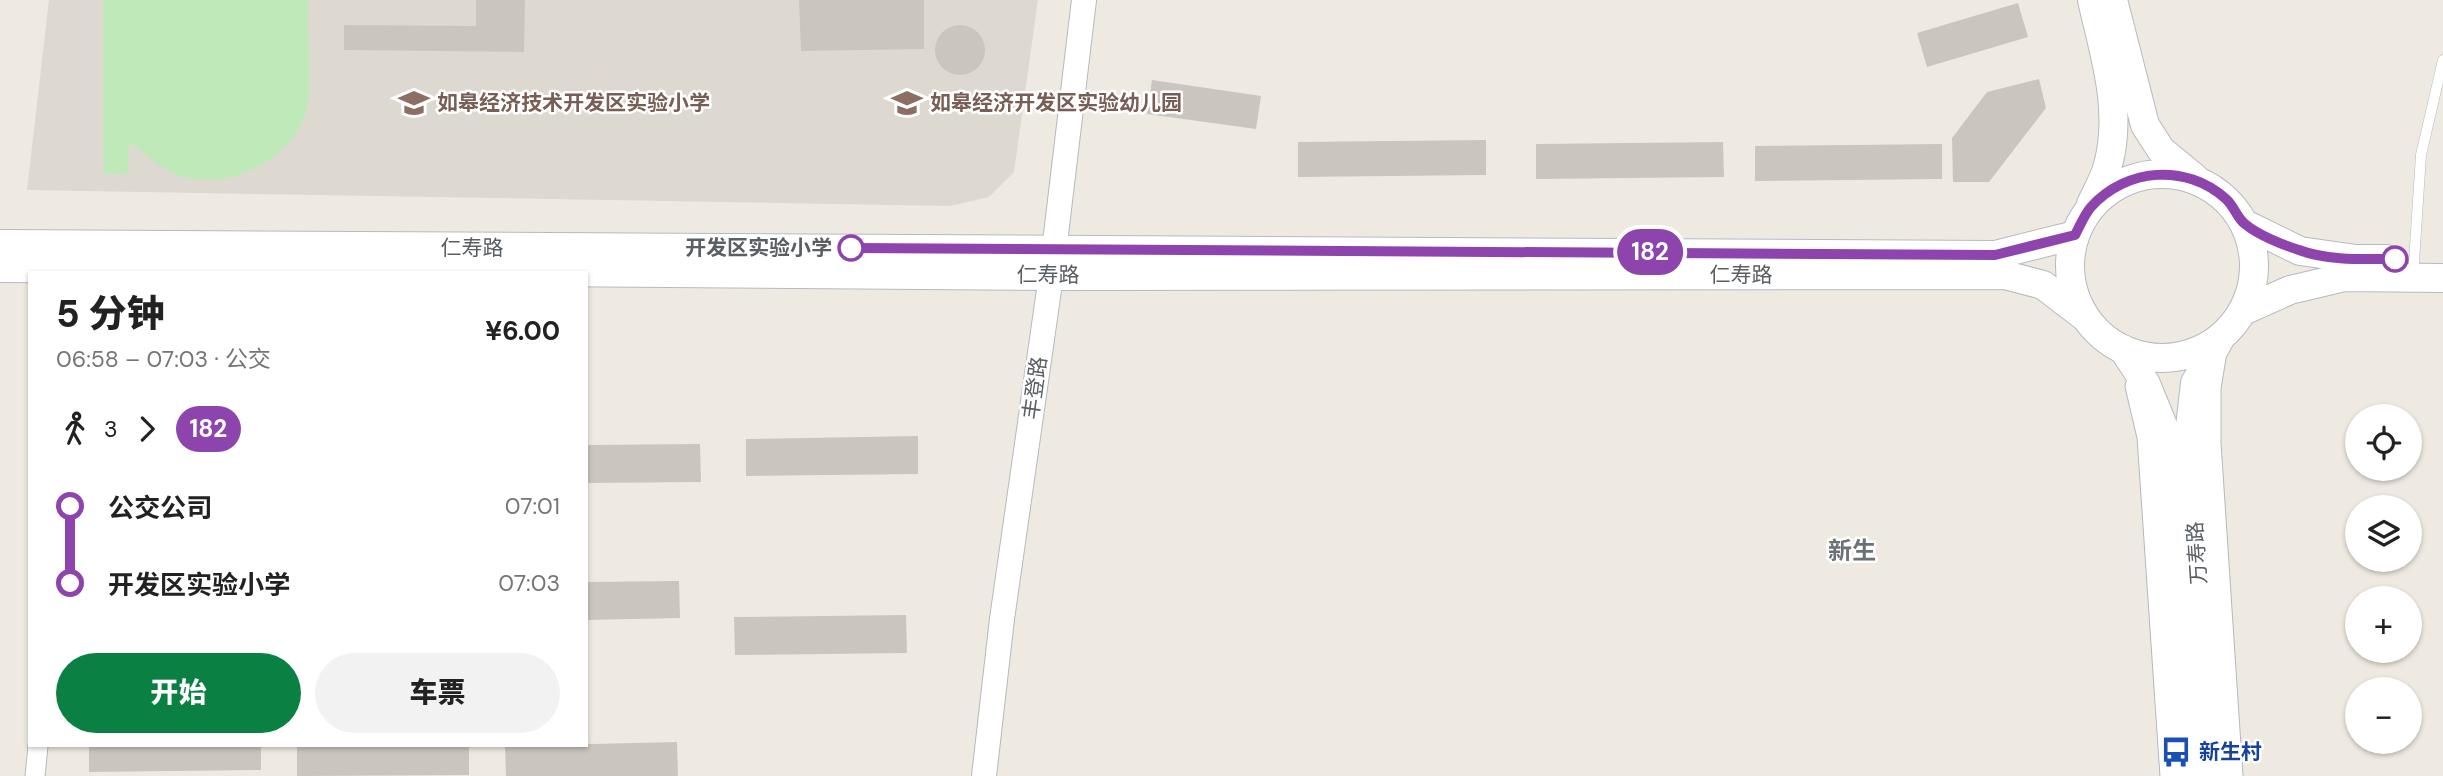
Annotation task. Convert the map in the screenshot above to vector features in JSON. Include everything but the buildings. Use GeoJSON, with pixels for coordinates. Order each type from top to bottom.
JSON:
{"type":"FeatureCollection","features":[{"type":"Feature","properties":{"kind":"main road"},"geometry":{"type":"LineString","coordinates":[[2092,0],[2114,96],[2114,134],[2108,166],[2090,209],[2075,235],[2070,263],[2072,282],[2085,317],[2102,335],[2123,349],[2148,356],[2174,357],[2199,350],[2221,337],[2243,312],[2253,284],[2254,253],[2245,224],[2226,199],[2161,150],[2145,125],[2113,0]]}},
{"type":"Feature","properties":{"kind":"main road"},"geometry":{"type":"LineString","coordinates":[[2090,209],[2112,188],[2140,176],[2171,174],[2200,182]]}},
{"type":"Feature","properties":{"kind":"main road"},"geometry":{"type":"LineString","coordinates":[[2245,224],[2300,251],[2414,268],[2443,278]]}},
{"type":"Feature","properties":{"kind":"main road","name":"仁寿路"},"geometry":{"type":"LineString","coordinates":[[0,244],[489,248],[1054,247],[1995,255],[2075,235]]}},
{"type":"Feature","properties":{"kind":"main road"},"geometry":{"type":"LineString","coordinates":[[2243,312],[2290,290],[2345,277],[2414,268],[2443,259]]}},
{"type":"Feature","properties":{"kind":"main road","name":"仁寿路"},"geometry":{"type":"LineString","coordinates":[[0,268],[248,271]]}},
{"type":"Feature","properties":{"kind":"main road","name":"仁寿路"},"geometry":{"type":"LineString","coordinates":[[588,273],[1051,276],[2005,275],[2043,285],[2085,317]]}},
{"type":"Feature","properties":{"kind":"main road","name":"万寿路"},"geometry":{"type":"LineString","coordinates":[[2212,776],[2189,436],[2195,383],[2221,337]]}},
{"type":"Feature","properties":{"kind":"main road","name":"万寿路"},"geometry":{"type":"LineString","coordinates":[[2123,349],[2146,384],[2166,433],[2190,776]]}},
{"type":"Feature","properties":{"kind":"street","name":"丰登路"},"geometry":{"type":"LineString","coordinates":[[984,776],[1002,619],[1051,276],[1084,0]]}},
{"type":"Feature","properties":{"kind":"street"},"geometry":{"type":"LineString","coordinates":[[2221,337],[2211,388],[2211,443],[2233,776]]}},
{"type":"Feature","properties":{"kind":"street"},"geometry":{"type":"LineString","coordinates":[[2123,349],[2147,437],[2170,776]]}},
{"type":"Feature","properties":{"kind":"street"},"geometry":{"type":"LineString","coordinates":[[35,776],[38,747]]}},
{"type":"Feature","properties":{"kind":"lane"},"geometry":{"type":"LineString","coordinates":[[2414,268],[2421,155],[2443,60]]}},
{"type":"Feature","properties":{"kind":"shaded area","name":"如皋经济技术开发区实验小学"},"geometry":{"type":"Polygon","coordinates":[[[49,0],[1038,0],[1014,172],[989,197],[950,206],[27,190],[49,0]]]}},
{"type":"Feature","properties":{"kind":"green space"},"geometry":{"type":"Polygon","coordinates":[[[103,0],[308,0],[308,103],[298,130],[287,145],[273,157],[239,175],[201,180],[183,177],[162,166],[129,142],[128,175],[103,173],[103,0]]]}},
{"type":"Feature","properties":{"kind":"bus line","name":"182"},"geometry":{"type":"LineString","coordinates":[[851,248],[1054,247],[1995,255],[2075,235],[2090,209],[2112,188],[2140,176],[2171,174],[2200,182],[2226,199],[2245,224],[2300,251],[2356,259],[2395,259]]}},
{"type":"Feature","properties":{"kind":"place","name":"如皋经济技术开发区实验小学"},"geometry":{"type":"Point","coordinates":[414,103]}},
{"type":"Feature","properties":{"kind":"place","name":"如皋经济开发区实验幼儿园"},"geometry":{"type":"Point","coordinates":[907,103]}},
{"type":"Feature","properties":{"kind":"place","name":"开发区实验小学"},"geometry":{"type":"Point","coordinates":[851,248]}},
{"type":"Feature","properties":{"kind":"place","name":"新生村"},"geometry":{"type":"Point","coordinates":[2176,752]}},
{"type":"Feature","properties":{"kind":"district","name":"新生"},"geometry":{"type":"Point","coordinates":[1852,551]}}]}
